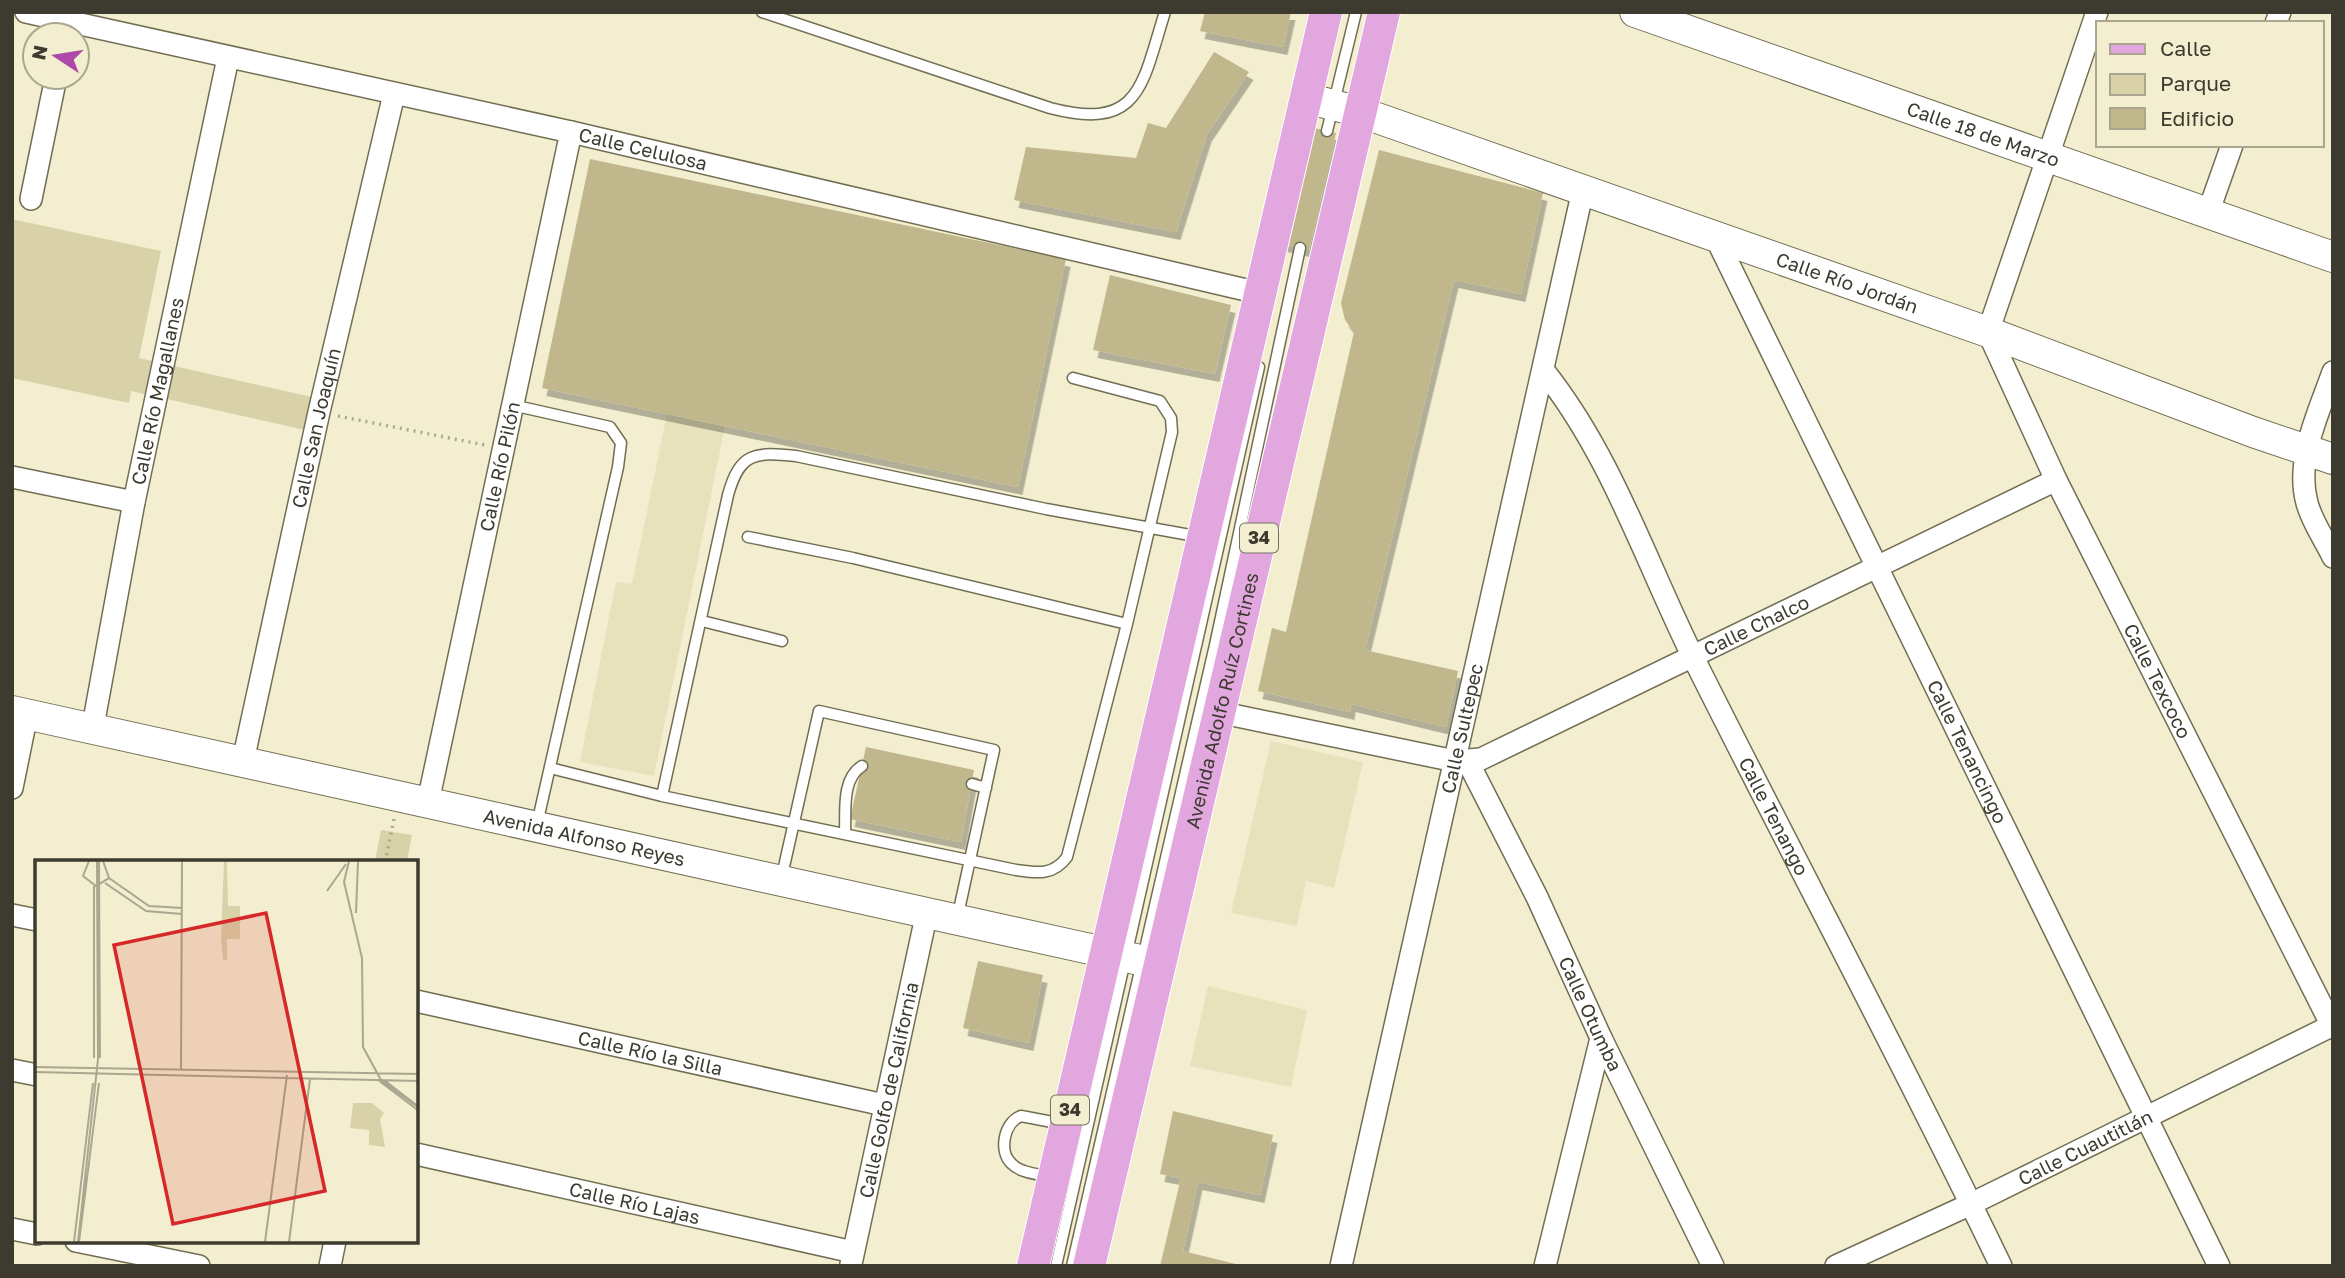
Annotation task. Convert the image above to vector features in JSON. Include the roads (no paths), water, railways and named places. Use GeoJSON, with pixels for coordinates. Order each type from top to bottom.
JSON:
{"type":"FeatureCollection","features":[{"type":"Feature","properties":{"kind":"main road","name":"Avenida Adolfo Ruíz Cortines"},"geometry":{"type":"LineString","coordinates":[[1033,1266],[1066,1125],[1132,959],[1218,712],[1327,108],[1326,12]]}},
{"type":"Feature","properties":{"kind":"main road","name":"Avenida Adolfo Ruíz Cortines"},"geometry":{"type":"LineString","coordinates":[[1089,1266],[1132,959],[1203,538],[1259,293],[1327,108],[1384,12]]}},
{"type":"Feature","properties":{"kind":"street","name":"Calle Celulosa"},"geometry":{"type":"LineString","coordinates":[[26,12],[48,21]]}},
{"type":"Feature","properties":{"kind":"street","name":"Calle 18 de Marzo"},"geometry":{"type":"LineString","coordinates":[[1635,12],[2333,257]]}},
{"type":"Feature","properties":{"kind":"street"},"geometry":{"type":"LineString","coordinates":[[1988,332],[2097,12]]}},
{"type":"Feature","properties":{"kind":"street","name":"Calle Celulosa"},"geometry":{"type":"LineString","coordinates":[[91,33],[229,58],[571,132],[1259,293]]}},
{"type":"Feature","properties":{"kind":"street","name":"Calle Río Magallanes"},"geometry":{"type":"LineString","coordinates":[[93,726],[134,502],[229,58]]}},
{"type":"Feature","properties":{"kind":"street"},"geometry":{"type":"LineString","coordinates":[[31,199],[53,91]]}},
{"type":"Feature","properties":{"kind":"street","name":"Calle San Joaquín"},"geometry":{"type":"LineString","coordinates":[[243,761],[319,412],[394,94]]}},
{"type":"Feature","properties":{"kind":"street","name":"Calle Río Jordán"},"geometry":{"type":"LineString","coordinates":[[1327,108],[1583,190],[1845,285],[1988,332],[2320,454]]}},
{"type":"Feature","properties":{"kind":"street","name":"Calle Río Pilón"},"geometry":{"type":"LineString","coordinates":[[414,799],[503,449],[571,132]]}},
{"type":"Feature","properties":{"kind":"street"},"geometry":{"type":"LineString","coordinates":[[2208,213],[2231,147]]}},
{"type":"Feature","properties":{"kind":"street","name":"Calle Sultepec"},"geometry":{"type":"LineString","coordinates":[[1341,1266],[1462,761],[1583,190]]}},
{"type":"Feature","properties":{"kind":"street","name":"Calle Tenancingo"},"geometry":{"type":"LineString","coordinates":[[1715,236],[2219,1266]]}},
{"type":"Feature","properties":{"kind":"street","name":"Calle Texcoco"},"geometry":{"type":"LineString","coordinates":[[1988,332],[2056,480],[2332,1026]]}},
{"type":"Feature","properties":{"kind":"street","name":"Calle Tenango"},"geometry":{"type":"LineString","coordinates":[[1544,371],[1577,415],[1602,459],[1693,658],[1972,1204],[2001,1266]]}},
{"type":"Feature","properties":{"kind":"street"},"geometry":{"type":"LineString","coordinates":[[2333,372],[2320,454],[2307,503],[2333,557]]}},
{"type":"Feature","properties":{"kind":"street"},"geometry":{"type":"LineString","coordinates":[[12,477],[134,502]]}},
{"type":"Feature","properties":{"kind":"street","name":"Calle Chalco"},"geometry":{"type":"LineString","coordinates":[[1462,761],[1517,743],[2056,480]]}},
{"type":"Feature","properties":{"kind":"street"},"geometry":{"type":"LineString","coordinates":[[1218,712],[1462,761]]}},
{"type":"Feature","properties":{"kind":"street"},"geometry":{"type":"LineString","coordinates":[[12,788],[20,713]]}},
{"type":"Feature","properties":{"kind":"street","name":"Avenida Alfonso Reyes"},"geometry":{"type":"LineString","coordinates":[[20,713],[93,726],[1132,959]]}},
{"type":"Feature","properties":{"kind":"street","name":"Calle Otumba"},"geometry":{"type":"LineString","coordinates":[[1462,761],[1537,897],[1601,1038],[1713,1266]]}},
{"type":"Feature","properties":{"kind":"street","name":"Calle Golfo de California"},"geometry":{"type":"LineString","coordinates":[[852,1259],[927,912]]}},
{"type":"Feature","properties":{"kind":"street"},"geometry":{"type":"LineString","coordinates":[[12,915],[35,920]]}},
{"type":"Feature","properties":{"kind":"street","name":"Calle Río la Silla"},"geometry":{"type":"LineString","coordinates":[[418,1001],[884,1105]]}},
{"type":"Feature","properties":{"kind":"street","name":"Calle Cuautitlán"},"geometry":{"type":"LineString","coordinates":[[1836,1266],[1972,1204],[2144,1116],[2332,1026]]}},
{"type":"Feature","properties":{"kind":"street"},"geometry":{"type":"LineString","coordinates":[[1545,1266],[1601,1038]]}},
{"type":"Feature","properties":{"kind":"street"},"geometry":{"type":"LineString","coordinates":[[12,1070],[35,1075]]}},
{"type":"Feature","properties":{"kind":"street","name":"Calle Río Lajas"},"geometry":{"type":"LineString","coordinates":[[418,1154],[852,1259]]}},
{"type":"Feature","properties":{"kind":"street"},"geometry":{"type":"LineString","coordinates":[[12,1229],[35,1234]]}},
{"type":"Feature","properties":{"kind":"street"},"geometry":{"type":"LineString","coordinates":[[86,1243],[199,1266]]}},
{"type":"Feature","properties":{"kind":"street"},"geometry":{"type":"LineString","coordinates":[[330,1266],[335,1243]]}},
{"type":"Feature","properties":{"kind":"lane"},"geometry":{"type":"LineString","coordinates":[[762,12],[1050,108],[1076,115],[1097,115],[1129,103],[1140,88],[1165,12]]}},
{"type":"Feature","properties":{"kind":"lane"},"geometry":{"type":"LineString","coordinates":[[1327,108],[1356,12]]}},
{"type":"Feature","properties":{"kind":"lane"},"geometry":{"type":"LineString","coordinates":[[1056,1266],[1132,959],[1215,645],[1300,248]]}},
{"type":"Feature","properties":{"kind":"lane"},"geometry":{"type":"LineString","coordinates":[[1072,1266],[1132,959],[1262,351]]}},
{"type":"Feature","properties":{"kind":"lane"},"geometry":{"type":"LineString","coordinates":[[550,768],[662,796],[970,860],[1042,873],[1052,871],[1067,857],[1128,624],[1171,440],[1171,418],[1160,401],[1073,378]]}},
{"type":"Feature","properties":{"kind":"lane"},"geometry":{"type":"LineString","coordinates":[[512,405],[610,427],[621,443],[618,467],[537,826]]}},
{"type":"Feature","properties":{"kind":"lane"},"geometry":{"type":"LineString","coordinates":[[662,796],[732,479],[744,461],[753,456],[768,453],[796,456],[1045,509],[1203,538]]}},
{"type":"Feature","properties":{"kind":"lane"},"geometry":{"type":"LineString","coordinates":[[748,537],[865,561],[1128,624]]}},
{"type":"Feature","properties":{"kind":"lane"},"geometry":{"type":"LineString","coordinates":[[702,621],[782,641]]}},
{"type":"Feature","properties":{"kind":"lane"},"geometry":{"type":"LineString","coordinates":[[781,880],[818,711],[994,750],[957,919]]}},
{"type":"Feature","properties":{"kind":"lane"},"geometry":{"type":"LineString","coordinates":[[845,834],[848,783],[862,766]]}},
{"type":"Feature","properties":{"kind":"lane"},"geometry":{"type":"LineString","coordinates":[[972,784],[986,788]]}},
{"type":"Feature","properties":{"kind":"lane"},"geometry":{"type":"LineString","coordinates":[[1053,1178],[1018,1169],[1010,1163],[1005,1155],[1006,1134],[1009,1124],[1021,1116],[1066,1125]]}}]}
